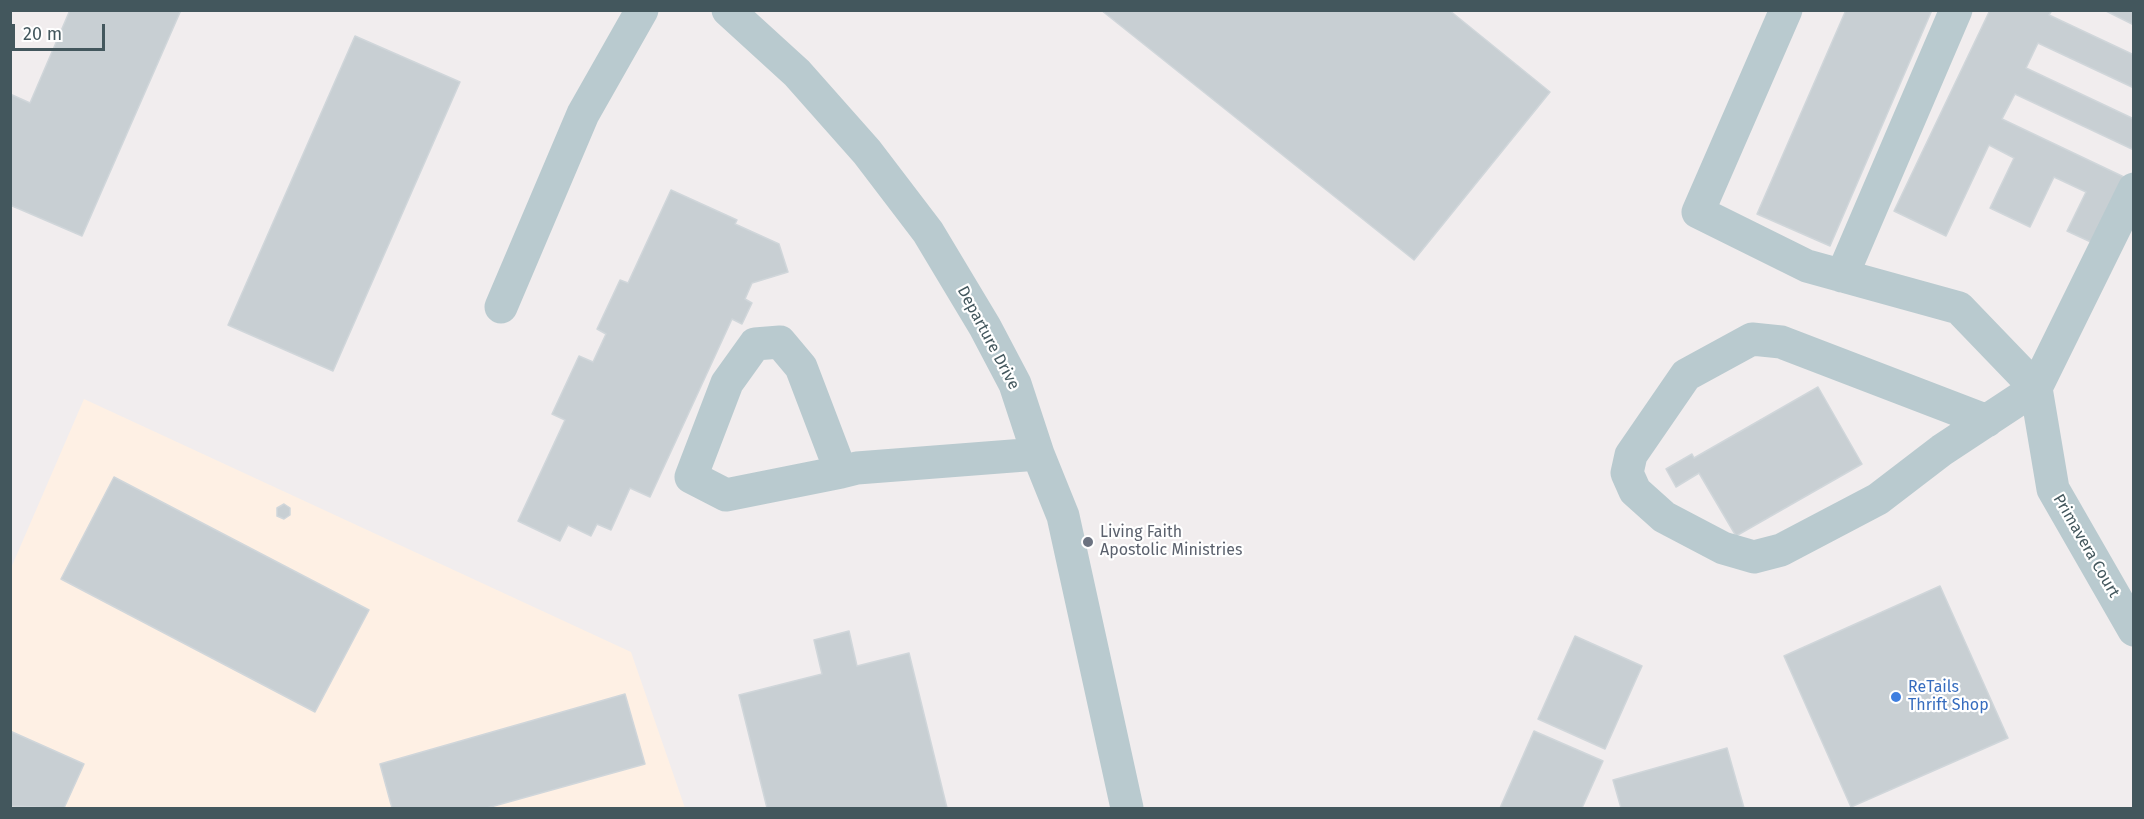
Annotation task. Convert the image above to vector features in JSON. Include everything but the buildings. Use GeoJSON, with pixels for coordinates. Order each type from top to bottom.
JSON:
{"type":"FeatureCollection","features":[{"type":"Feature","properties":{"kind":"street"},"geometry":{"type":"LineString","coordinates":[[501,307],[583,114],[642,10]]}},
{"type":"Feature","properties":{"kind":"street","name":"Departure Drive"},"geometry":{"type":"LineString","coordinates":[[728,10],[796,73],[867,152],[928,232],[985,327],[1015,384],[1038,454],[1063,516],[1127,808]]}},
{"type":"Feature","properties":{"kind":"street"},"geometry":{"type":"LineString","coordinates":[[1786,10],[1698,212],[1807,266],[1959,308],[2036,388]]}},
{"type":"Feature","properties":{"kind":"street"},"geometry":{"type":"LineString","coordinates":[[1842,276],[1956,10]]}},
{"type":"Feature","properties":{"kind":"street"},"geometry":{"type":"LineString","coordinates":[[1986,421],[1781,342],[1752,339],[1686,375],[1630,455],[1627,473],[1635,490],[1664,517],[1724,548],[1754,556],[1781,550],[1878,499],[1942,450],[1986,421],[2036,388],[2133,189]]}},
{"type":"Feature","properties":{"kind":"street"},"geometry":{"type":"LineString","coordinates":[[841,472],[801,367],[780,342],[755,344],[727,383],[691,477],[726,495],[841,472],[857,468],[1038,454]]}},
{"type":"Feature","properties":{"kind":"street","name":"Primavera Court"},"geometry":{"type":"LineString","coordinates":[[2036,388],[2053,489],[2133,630]]}},
{"type":"Feature","properties":{"kind":"shaded area"},"geometry":{"type":"Polygon","coordinates":[[[84,399],[631,652],[685,808],[11,808],[11,568],[84,399]]]}},
{"type":"Feature","properties":{"kind":"place","name":"Living Faith Apostolic Ministries"},"geometry":{"type":"Point","coordinates":[1088,542]}},
{"type":"Feature","properties":{"kind":"place","name":"ReTails Thrift Shop"},"geometry":{"type":"Point","coordinates":[1896,697]}}]}
